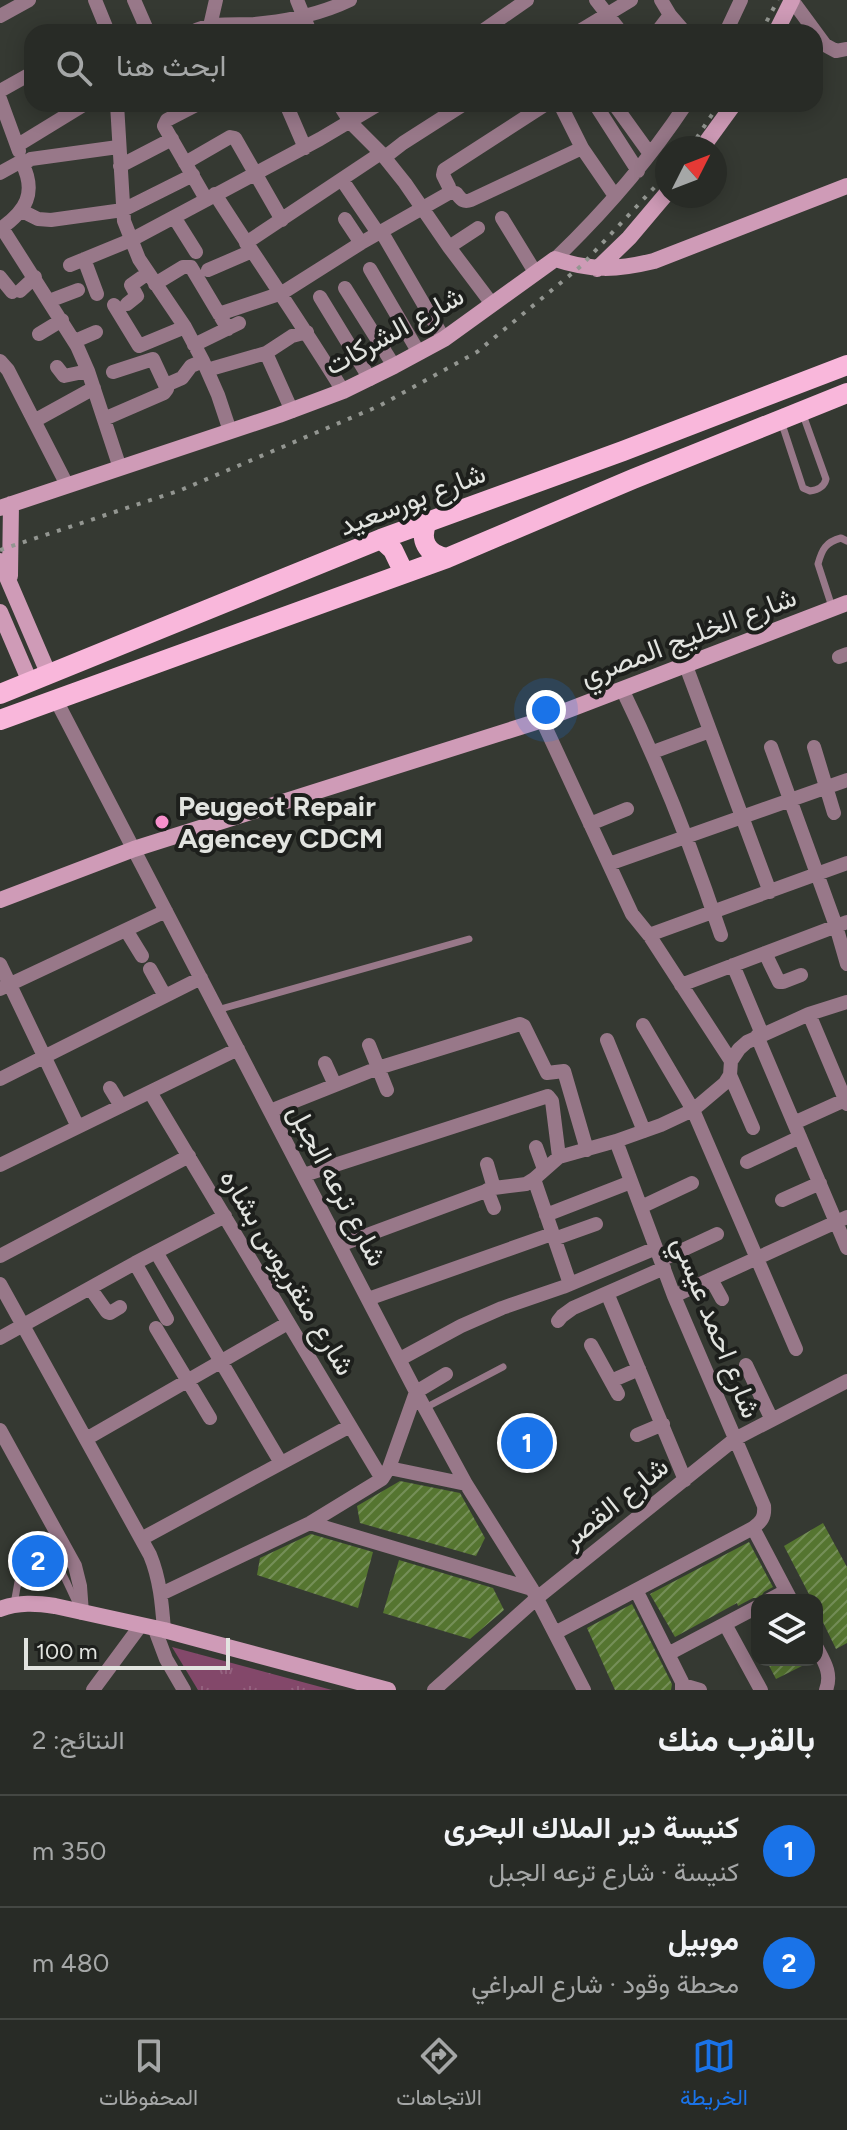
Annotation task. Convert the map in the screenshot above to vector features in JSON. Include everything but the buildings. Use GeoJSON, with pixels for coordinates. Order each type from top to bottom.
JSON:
{"type":"FeatureCollection","features":[{"type":"Feature","properties":{"kind":"main road","name":"شارع بورسعيد"},"geometry":{"type":"LineString","coordinates":[[0,694],[381,539],[847,365]]}},
{"type":"Feature","properties":{"kind":"main road"},"geometry":{"type":"LineString","coordinates":[[0,720],[447,558],[847,393]]}},
{"type":"Feature","properties":{"kind":"main road"},"geometry":{"type":"LineString","coordinates":[[623,451],[633,479]]}},
{"type":"Feature","properties":{"kind":"main road"},"geometry":{"type":"LineString","coordinates":[[428,521],[423,535],[427,549],[447,558]]}},
{"type":"Feature","properties":{"kind":"main road"},"geometry":{"type":"LineString","coordinates":[[381,539],[393,550],[404,573]]}},
{"type":"Feature","properties":{"kind":"street"},"geometry":{"type":"LineString","coordinates":[[0,16],[29,0]]}},
{"type":"Feature","properties":{"kind":"street"},"geometry":{"type":"LineString","coordinates":[[95,0],[104,24]]}},
{"type":"Feature","properties":{"kind":"street"},"geometry":{"type":"LineString","coordinates":[[134,0],[144,24]]}},
{"type":"Feature","properties":{"kind":"street"},"geometry":{"type":"LineString","coordinates":[[216,0],[216,24]]}},
{"type":"Feature","properties":{"kind":"street"},"geometry":{"type":"LineString","coordinates":[[297,0],[307,24]]}},
{"type":"Feature","properties":{"kind":"street"},"geometry":{"type":"LineString","coordinates":[[274,24],[327,11],[350,0]]}},
{"type":"Feature","properties":{"kind":"street"},"geometry":{"type":"LineString","coordinates":[[492,24],[527,0]]}},
{"type":"Feature","properties":{"kind":"street"},"geometry":{"type":"LineString","coordinates":[[596,0],[614,24]]}},
{"type":"Feature","properties":{"kind":"street"},"geometry":{"type":"LineString","coordinates":[[591,24],[631,0]]}},
{"type":"Feature","properties":{"kind":"street"},"geometry":{"type":"LineString","coordinates":[[661,0],[678,24]]}},
{"type":"Feature","properties":{"kind":"street"},"geometry":{"type":"LineString","coordinates":[[730,24],[741,0]]}},
{"type":"Feature","properties":{"kind":"street"},"geometry":{"type":"LineString","coordinates":[[780,24],[792,0],[810,24]]}},
{"type":"Feature","properties":{"kind":"street"},"geometry":{"type":"LineString","coordinates":[[663,24],[670,15]]}},
{"type":"Feature","properties":{"kind":"street"},"geometry":{"type":"LineString","coordinates":[[823,42],[836,51],[847,49]]}},
{"type":"Feature","properties":{"kind":"street"},"geometry":{"type":"LineString","coordinates":[[0,91],[24,78]]}},
{"type":"Feature","properties":{"kind":"street"},"geometry":{"type":"LineString","coordinates":[[0,99],[18,145],[29,191],[22,211],[1,228],[75,341],[120,468]]}},
{"type":"Feature","properties":{"kind":"street"},"geometry":{"type":"LineString","coordinates":[[18,145],[72,112]]}},
{"type":"Feature","properties":{"kind":"street"},"geometry":{"type":"LineString","coordinates":[[117,112],[124,221],[151,278],[185,327],[205,365],[230,431]]}},
{"type":"Feature","properties":{"kind":"street"},"geometry":{"type":"LineString","coordinates":[[289,112],[305,148]]}},
{"type":"Feature","properties":{"kind":"street"},"geometry":{"type":"LineString","coordinates":[[344,112],[383,155],[492,304]]}},
{"type":"Feature","properties":{"kind":"street"},"geometry":{"type":"LineString","coordinates":[[97,294],[77,262],[131,240],[367,112]]}},
{"type":"Feature","properties":{"kind":"street"},"geometry":{"type":"LineString","coordinates":[[208,270],[249,247],[282,220],[451,112]]}},
{"type":"Feature","properties":{"kind":"street"},"geometry":{"type":"LineString","coordinates":[[449,193],[444,170],[534,112]]}},
{"type":"Feature","properties":{"kind":"street"},"geometry":{"type":"LineString","coordinates":[[564,112],[582,148],[615,196]]}},
{"type":"Feature","properties":{"kind":"street"},"geometry":{"type":"LineString","coordinates":[[600,112],[638,171]]}},
{"type":"Feature","properties":{"kind":"street"},"geometry":{"type":"LineString","coordinates":[[620,112],[650,154]]}},
{"type":"Feature","properties":{"kind":"street"},"geometry":{"type":"LineString","coordinates":[[680,112],[638,171],[555,259],[597,269],[625,268],[654,261],[847,186]]}},
{"type":"Feature","properties":{"kind":"street"},"geometry":{"type":"LineString","coordinates":[[711,136],[728,112]]}},
{"type":"Feature","properties":{"kind":"street"},"geometry":{"type":"LineString","coordinates":[[173,113],[164,126],[189,169],[282,293],[343,391]]}},
{"type":"Feature","properties":{"kind":"street"},"geometry":{"type":"LineString","coordinates":[[22,211],[38,219],[51,220],[123,210],[189,169],[231,136],[236,139],[282,220]]}},
{"type":"Feature","properties":{"kind":"street"},"geometry":{"type":"LineString","coordinates":[[120,166],[172,139]]}},
{"type":"Feature","properties":{"kind":"street"},"geometry":{"type":"LineString","coordinates":[[0,173],[31,159],[118,147]]}},
{"type":"Feature","properties":{"kind":"street"},"geometry":{"type":"LineString","coordinates":[[219,314],[282,293],[449,193],[456,193],[466,202],[582,148]]}},
{"type":"Feature","properties":{"kind":"street"},"geometry":{"type":"LineString","coordinates":[[342,180],[380,232],[444,339]]}},
{"type":"Feature","properties":{"kind":"street"},"geometry":{"type":"LineString","coordinates":[[597,269],[655,207]]}},
{"type":"Feature","properties":{"kind":"street"},"geometry":{"type":"LineString","coordinates":[[174,217],[196,252]]}},
{"type":"Feature","properties":{"kind":"street"},"geometry":{"type":"LineString","coordinates":[[502,218],[535,272]]}},
{"type":"Feature","properties":{"kind":"street"},"geometry":{"type":"LineString","coordinates":[[345,219],[361,243]]}},
{"type":"Feature","properties":{"kind":"street"},"geometry":{"type":"LineString","coordinates":[[449,247],[478,228]]}},
{"type":"Feature","properties":{"kind":"street","name":"شارع الشركات"},"geometry":{"type":"LineString","coordinates":[[6,506],[292,411],[370,379],[444,339],[555,259]]}},
{"type":"Feature","properties":{"kind":"street"},"geometry":{"type":"LineString","coordinates":[[104,419],[166,393],[166,385],[154,360],[137,345],[121,305],[137,296],[131,285],[191,267],[219,314],[234,326],[194,345]]}},
{"type":"Feature","properties":{"kind":"street"},"geometry":{"type":"LineString","coordinates":[[370,269],[419,353]]}},
{"type":"Feature","properties":{"kind":"street"},"geometry":{"type":"LineString","coordinates":[[0,277],[16,292],[35,277]]}},
{"type":"Feature","properties":{"kind":"street"},"geometry":{"type":"LineString","coordinates":[[345,288],[394,366]]}},
{"type":"Feature","properties":{"kind":"street"},"geometry":{"type":"LineString","coordinates":[[49,301],[78,290]]}},
{"type":"Feature","properties":{"kind":"street"},"geometry":{"type":"LineString","coordinates":[[320,297],[370,379]]}},
{"type":"Feature","properties":{"kind":"street"},"geometry":{"type":"LineString","coordinates":[[39,334],[62,320]]}},
{"type":"Feature","properties":{"kind":"street"},"geometry":{"type":"LineString","coordinates":[[113,372],[185,327]]}},
{"type":"Feature","properties":{"kind":"street"},"geometry":{"type":"LineString","coordinates":[[75,341],[96,332]]}},
{"type":"Feature","properties":{"kind":"street"},"geometry":{"type":"LineString","coordinates":[[166,385],[184,377],[191,366],[266,353],[292,336],[307,332]]}},
{"type":"Feature","properties":{"kind":"street"},"geometry":{"type":"LineString","coordinates":[[266,353],[292,411]]}},
{"type":"Feature","properties":{"kind":"street"},"geometry":{"type":"LineString","coordinates":[[0,361],[8,370],[67,485]]}},
{"type":"Feature","properties":{"kind":"street"},"geometry":{"type":"LineString","coordinates":[[57,367],[64,376],[88,371]]}},
{"type":"Feature","properties":{"kind":"street"},"geometry":{"type":"LineString","coordinates":[[34,421],[94,388]]}},
{"type":"Feature","properties":{"kind":"street"},"geometry":{"type":"LineString","coordinates":[[6,506],[11,585]]}},
{"type":"Feature","properties":{"kind":"street"},"geometry":{"type":"LineString","coordinates":[[0,561],[26,620],[40,679]]}},
{"type":"Feature","properties":{"kind":"street","name":"شارع الخليج المصري"},"geometry":{"type":"LineString","coordinates":[[0,900],[134,849],[542,720],[842,608]]}},
{"type":"Feature","properties":{"kind":"street"},"geometry":{"type":"LineString","coordinates":[[3,620],[26,620]]}},
{"type":"Feature","properties":{"kind":"street"},"geometry":{"type":"LineString","coordinates":[[3,620],[40,679]]}},
{"type":"Feature","properties":{"kind":"street"},"geometry":{"type":"LineString","coordinates":[[686,666],[770,892]]}},
{"type":"Feature","properties":{"kind":"street"},"geometry":{"type":"LineString","coordinates":[[622,689],[653,752],[721,935]]}},
{"type":"Feature","properties":{"kind":"street","name":"شارع ترعه الجبل"},"geometry":{"type":"LineString","coordinates":[[56,700],[416,1392],[466,1484],[534,1593],[584,1690]]}},
{"type":"Feature","properties":{"kind":"street"},"geometry":{"type":"LineString","coordinates":[[542,720],[632,914],[681,985],[730,1068],[753,1128]]}},
{"type":"Feature","properties":{"kind":"street"},"geometry":{"type":"LineString","coordinates":[[653,752],[710,731]]}},
{"type":"Feature","properties":{"kind":"street"},"geometry":{"type":"LineString","coordinates":[[771,747],[817,874],[841,924],[847,964]]}},
{"type":"Feature","properties":{"kind":"street"},"geometry":{"type":"LineString","coordinates":[[814,747],[834,813]]}},
{"type":"Feature","properties":{"kind":"street"},"geometry":{"type":"LineString","coordinates":[[609,864],[847,780]]}},
{"type":"Feature","properties":{"kind":"street"},"geometry":{"type":"LineString","coordinates":[[590,824],[627,809]]}},
{"type":"Feature","properties":{"kind":"street"},"geometry":{"type":"LineString","coordinates":[[649,935],[847,863]]}},
{"type":"Feature","properties":{"kind":"street"},"geometry":{"type":"LineString","coordinates":[[5,987],[166,911]]}},
{"type":"Feature","properties":{"kind":"street"},"geometry":{"type":"LineString","coordinates":[[681,985],[841,924]]}},
{"type":"Feature","properties":{"kind":"street"},"geometry":{"type":"LineString","coordinates":[[126,930],[142,956]]}},
{"type":"Feature","properties":{"kind":"street"},"geometry":{"type":"LineString","coordinates":[[765,953],[779,982],[801,975]]}},
{"type":"Feature","properties":{"kind":"street"},"geometry":{"type":"LineString","coordinates":[[0,964],[5,987],[45,1056],[78,1127]]}},
{"type":"Feature","properties":{"kind":"street"},"geometry":{"type":"LineString","coordinates":[[733,965],[797,1130],[820,1183],[841,1219],[847,1248]]}},
{"type":"Feature","properties":{"kind":"street"},"geometry":{"type":"LineString","coordinates":[[150,969],[165,996]]}},
{"type":"Feature","properties":{"kind":"street"},"geometry":{"type":"LineString","coordinates":[[0,1079],[201,978]]}},
{"type":"Feature","properties":{"kind":"street"},"geometry":{"type":"LineString","coordinates":[[340,1245],[491,1189],[518,1186],[559,1157],[616,1141],[693,1110],[720,1088],[739,1049],[760,1035],[847,1002]]}},
{"type":"Feature","properties":{"kind":"street"},"geometry":{"type":"LineString","coordinates":[[747,1162],[846,1101],[809,1014]]}},
{"type":"Feature","properties":{"kind":"street"},"geometry":{"type":"LineString","coordinates":[[270,1111],[378,1068],[517,1024],[524,1026],[547,1073]]}},
{"type":"Feature","properties":{"kind":"street"},"geometry":{"type":"LineString","coordinates":[[643,1025],[693,1110],[796,1349]]}},
{"type":"Feature","properties":{"kind":"street"},"geometry":{"type":"LineString","coordinates":[[607,1040],[644,1131]]}},
{"type":"Feature","properties":{"kind":"street"},"geometry":{"type":"LineString","coordinates":[[369,1045],[387,1090]]}},
{"type":"Feature","properties":{"kind":"street"},"geometry":{"type":"LineString","coordinates":[[0,1165],[238,1049]]}},
{"type":"Feature","properties":{"kind":"street"},"geometry":{"type":"LineString","coordinates":[[325,1063],[335,1085]]}},
{"type":"Feature","properties":{"kind":"street"},"geometry":{"type":"LineString","coordinates":[[559,1157],[552,1101],[543,1078],[547,1073],[564,1071],[587,1150]]}},
{"type":"Feature","properties":{"kind":"street"},"geometry":{"type":"LineString","coordinates":[[110,1088],[121,1106]]}},
{"type":"Feature","properties":{"kind":"street","name":"شارع منقريوس بشاره"},"geometry":{"type":"LineString","coordinates":[[150,1092],[350,1426],[386,1474]]}},
{"type":"Feature","properties":{"kind":"street"},"geometry":{"type":"LineString","coordinates":[[304,1175],[548,1096]]}},
{"type":"Feature","properties":{"kind":"street","name":"شارع احمد عيسي"},"geometry":{"type":"LineString","coordinates":[[616,1141],[674,1296],[764,1506],[764,1518],[753,1528]]}},
{"type":"Feature","properties":{"kind":"street"},"geometry":{"type":"LineString","coordinates":[[536,1147],[546,1215],[573,1308]]}},
{"type":"Feature","properties":{"kind":"street"},"geometry":{"type":"LineString","coordinates":[[0,1256],[189,1156]]}},
{"type":"Feature","properties":{"kind":"street"},"geometry":{"type":"LineString","coordinates":[[487,1164],[494,1208]]}},
{"type":"Feature","properties":{"kind":"street"},"geometry":{"type":"LineString","coordinates":[[546,1215],[631,1182]]}},
{"type":"Feature","properties":{"kind":"street"},"geometry":{"type":"LineString","coordinates":[[641,1207],[692,1183]]}},
{"type":"Feature","properties":{"kind":"street"},"geometry":{"type":"LineString","coordinates":[[782,1200],[820,1183]]}},
{"type":"Feature","properties":{"kind":"street"},"geometry":{"type":"LineString","coordinates":[[0,1338],[225,1216]]}},
{"type":"Feature","properties":{"kind":"street"},"geometry":{"type":"LineString","coordinates":[[674,1296],[841,1219]]}},
{"type":"Feature","properties":{"kind":"street"},"geometry":{"type":"LineString","coordinates":[[368,1299],[596,1224]]}},
{"type":"Feature","properties":{"kind":"street"},"geometry":{"type":"LineString","coordinates":[[400,1359],[502,1308],[660,1259],[717,1234]]}},
{"type":"Feature","properties":{"kind":"street"},"geometry":{"type":"LineString","coordinates":[[156,1252],[281,1463]]}},
{"type":"Feature","properties":{"kind":"street"},"geometry":{"type":"LineString","coordinates":[[558,1321],[573,1308],[607,1293],[660,1259]]}},
{"type":"Feature","properties":{"kind":"street"},"geometry":{"type":"LineString","coordinates":[[135,1263],[187,1380],[210,1418]]}},
{"type":"Feature","properties":{"kind":"street"},"geometry":{"type":"LineString","coordinates":[[711,1279],[722,1299]]}},
{"type":"Feature","properties":{"kind":"street"},"geometry":{"type":"LineString","coordinates":[[0,1284],[156,1569],[161,1594],[153,1628],[93,1690]]}},
{"type":"Feature","properties":{"kind":"street"},"geometry":{"type":"LineString","coordinates":[[90,1288],[107,1312],[120,1307]]}},
{"type":"Feature","properties":{"kind":"street"},"geometry":{"type":"LineString","coordinates":[[607,1293],[685,1480]]}},
{"type":"Feature","properties":{"kind":"street"},"geometry":{"type":"LineString","coordinates":[[86,1439],[288,1323]]}},
{"type":"Feature","properties":{"kind":"street"},"geometry":{"type":"LineString","coordinates":[[591,1345],[615,1387],[639,1369]]}},
{"type":"Feature","properties":{"kind":"street"},"geometry":{"type":"LineString","coordinates":[[746,1365],[772,1420]]}},
{"type":"Feature","properties":{"kind":"street"},"geometry":{"type":"LineString","coordinates":[[161,1594],[310,1523],[386,1474],[416,1392],[446,1374]]}},
{"type":"Feature","properties":{"kind":"street","name":"شارع القصر"},"geometry":{"type":"LineString","coordinates":[[434,1690],[534,1593],[735,1439],[847,1381]]}},
{"type":"Feature","properties":{"kind":"street"},"geometry":{"type":"LineString","coordinates":[[637,1435],[663,1424]]}},
{"type":"Feature","properties":{"kind":"street"},"geometry":{"type":"LineString","coordinates":[[141,1539],[350,1426]]}},
{"type":"Feature","properties":{"kind":"street"},"geometry":{"type":"LineString","coordinates":[[0,1430],[75,1566],[82,1613]]}},
{"type":"Feature","properties":{"kind":"street"},"geometry":{"type":"LineString","coordinates":[[386,1474],[466,1484]]}},
{"type":"Feature","properties":{"kind":"street"},"geometry":{"type":"LineString","coordinates":[[310,1523],[534,1593]]}},
{"type":"Feature","properties":{"kind":"street"},"geometry":{"type":"LineString","coordinates":[[555,1633],[753,1528],[788,1594]]}},
{"type":"Feature","properties":{"kind":"street"},"geometry":{"type":"LineString","coordinates":[[636,1590],[682,1688],[700,1690]]}},
{"type":"Feature","properties":{"kind":"street"},"geometry":{"type":"LineString","coordinates":[[7,1606],[37,1603],[153,1628],[388,1690]]}},
{"type":"Feature","properties":{"kind":"street"},"geometry":{"type":"LineString","coordinates":[[668,1654],[751,1610]]}},
{"type":"Feature","properties":{"kind":"street"},"geometry":{"type":"LineString","coordinates":[[725,1624],[761,1690]]}},
{"type":"Feature","properties":{"kind":"street"},"geometry":{"type":"LineString","coordinates":[[153,1628],[184,1690]]}},
{"type":"Feature","properties":{"kind":"street"},"geometry":{"type":"LineString","coordinates":[[823,1660],[829,1673],[826,1690]]}},
{"type":"Feature","properties":{"kind":"lane"},"geometry":{"type":"LineString","coordinates":[[781,419],[801,484],[806,490],[813,490],[823,486],[826,479],[802,411]]}},
{"type":"Feature","properties":{"kind":"lane"},"geometry":{"type":"LineString","coordinates":[[842,608],[818,564],[825,545],[841,538],[847,541]]}},
{"type":"Feature","properties":{"kind":"lane"},"geometry":{"type":"LineString","coordinates":[[217,1010],[469,939]]}},
{"type":"Feature","properties":{"kind":"lane"},"geometry":{"type":"LineString","coordinates":[[425,1408],[503,1367]]}},
{"type":"Feature","properties":{"kind":"lane"},"geometry":{"type":"LineString","coordinates":[[7,1606],[22,1560],[26,1556],[46,1554],[54,1558],[82,1613]]}},
{"type":"Feature","properties":{"kind":"green space"},"geometry":{"type":"Polygon","coordinates":[[[172,1647],[332,1690],[198,1690],[172,1647]]]}},
{"type":"Feature","properties":{"kind":"railway"},"geometry":{"type":"LineString","coordinates":[[765,24],[778,0]]}},
{"type":"Feature","properties":{"kind":"railway"},"geometry":{"type":"LineString","coordinates":[[698,136],[714,112]]}},
{"type":"Feature","properties":{"kind":"railway"},"geometry":{"type":"LineString","coordinates":[[0,550],[181,490],[379,406],[477,352],[581,266],[655,187]]}},
{"type":"Feature","properties":{"kind":"place","name":"Peugeot Repair Agencey CDCM"},"geometry":{"type":"Point","coordinates":[162,822]}},
{"type":"Feature","properties":{"kind":"place","name":"كنيسة دير الملاك البحرى"},"geometry":{"type":"Point","coordinates":[527,1443]}},
{"type":"Feature","properties":{"kind":"place","name":"موبيل"},"geometry":{"type":"Point","coordinates":[38,1561]}}]}
